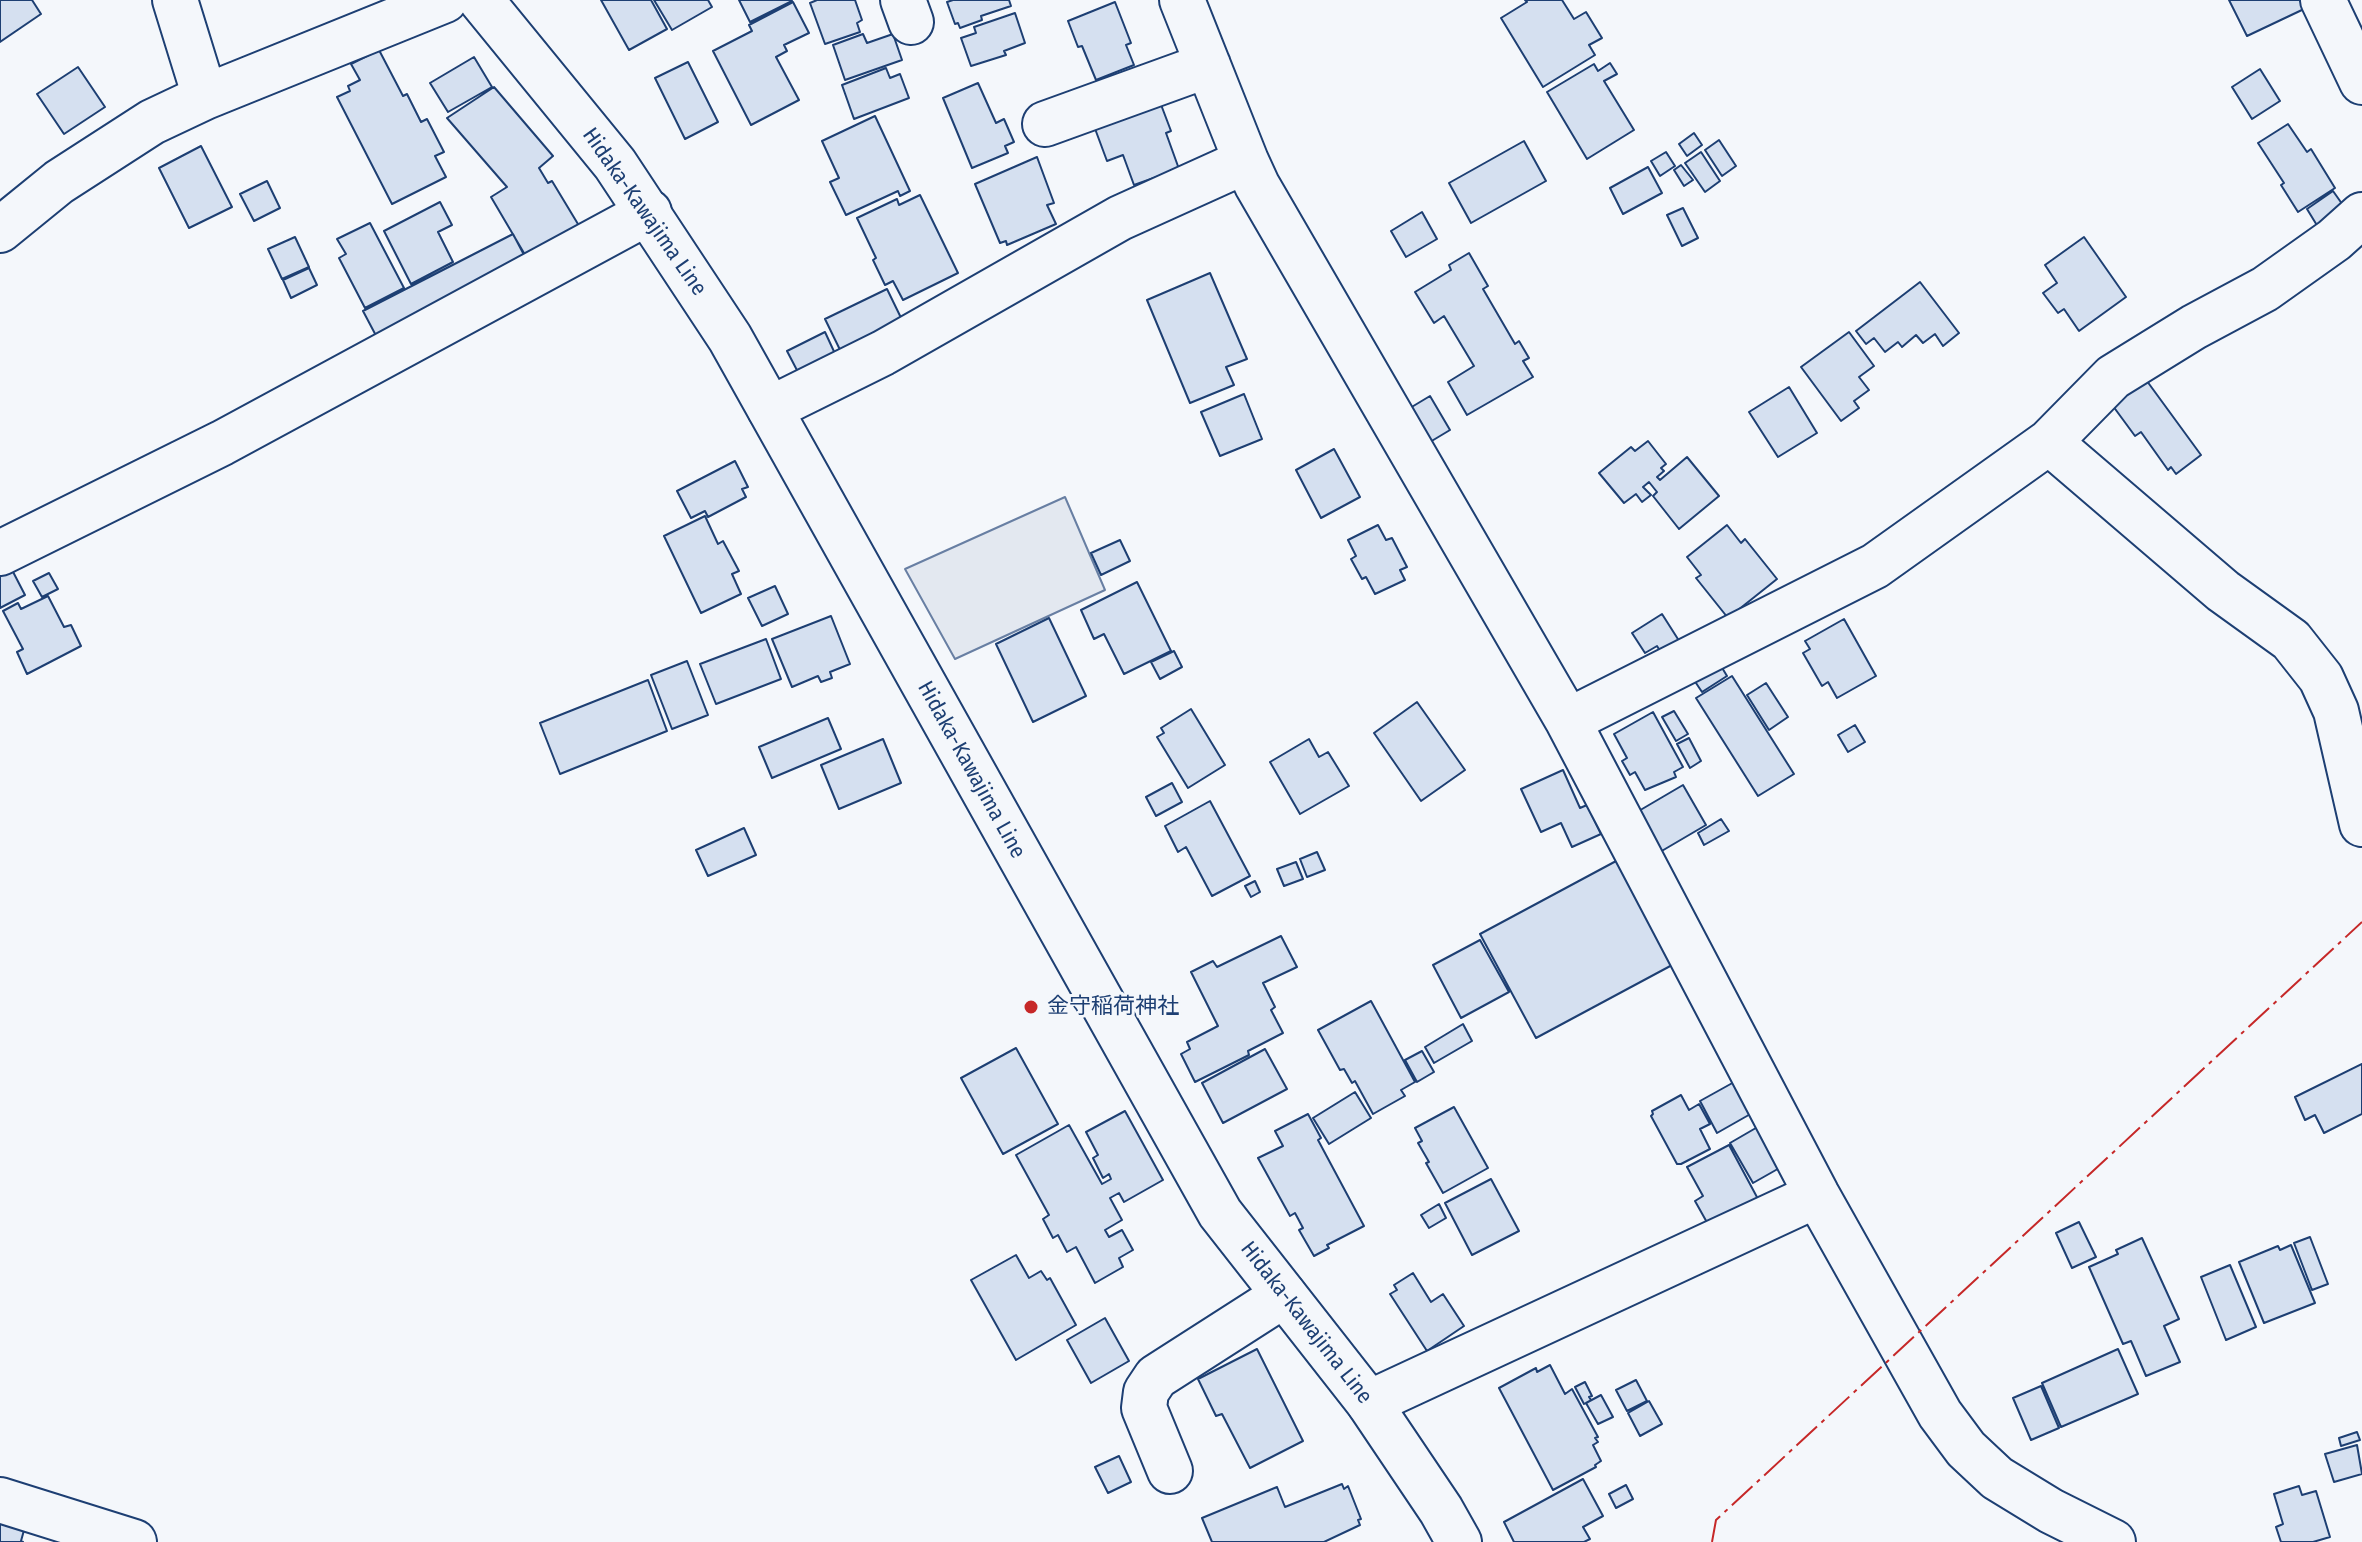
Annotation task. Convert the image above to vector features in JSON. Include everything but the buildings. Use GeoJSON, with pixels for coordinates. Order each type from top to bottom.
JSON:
{"type":"FeatureCollection","features":[{"type":"Feature","properties":{"kind":"street"},"geometry":{"type":"LineString","coordinates":[[175,0],[205,97]]}},
{"type":"Feature","properties":{"kind":"street"},"geometry":{"type":"LineString","coordinates":[[0,230],[59,182],[152,122],[205,97],[445,0]]}},
{"type":"Feature","properties":{"kind":"street","name":"Hidaka-Kawajima Line"},"geometry":{"type":"LineString","coordinates":[[481,0],[615,164],[730,338],[1220,1213],[1369,1403],[1459,1542]]}},
{"type":"Feature","properties":{"kind":"street"},"geometry":{"type":"LineString","coordinates":[[1182,0],[1246,161],[1568,721],[1817,1195],[1940,1414],[1966,1449],[1997,1478],[2051,1511],[2113,1542]]}},
{"type":"Feature","properties":{"kind":"street"},"geometry":{"type":"LineString","coordinates":[[2323,0],[2362,82]]}},
{"type":"Feature","properties":{"kind":"street"},"geometry":{"type":"LineString","coordinates":[[1045,124],[1208,65]]}},
{"type":"Feature","properties":{"kind":"street"},"geometry":{"type":"LineString","coordinates":[[770,409],[883,353],[1120,218],[1246,161]]}},
{"type":"Feature","properties":{"kind":"street"},"geometry":{"type":"LineString","coordinates":[[0,553],[222,443],[649,212]]}},
{"type":"Feature","properties":{"kind":"street"},"geometry":{"type":"LineString","coordinates":[[1568,721],[1875,566],[2049,442],[2113,377],[2194,327],[2265,289],[2334,240],[2362,215]]}},
{"type":"Feature","properties":{"kind":"street"},"geometry":{"type":"LineString","coordinates":[[2049,442],[2223,591],[2291,640],[2321,678],[2336,711],[2362,824]]}},
{"type":"Feature","properties":{"kind":"street"},"geometry":{"type":"LineString","coordinates":[[1369,1403],[1817,1195]]}},
{"type":"Feature","properties":{"kind":"street"},"geometry":{"type":"LineString","coordinates":[[1170,1471],[1146,1417],[1146,1392],[1156,1377],[1284,1295]]}},
{"type":"Feature","properties":{"kind":"street"},"geometry":{"type":"LineString","coordinates":[[0,1500],[134,1542]]}},
{"type":"Feature","properties":{"kind":"shaded area"},"geometry":{"type":"Polygon","coordinates":[[[1065,497],[1105,590],[955,659],[905,569],[1065,497]]]}},
{"type":"Feature","properties":{"kind":"power"},"geometry":{"type":"LineString","coordinates":[[1712,1542],[1716,1520],[2362,922]]}},
{"type":"Feature","properties":{"kind":"place","name":"金守稲荷神社"},"geometry":{"type":"Point","coordinates":[1031,1007]}}]}
